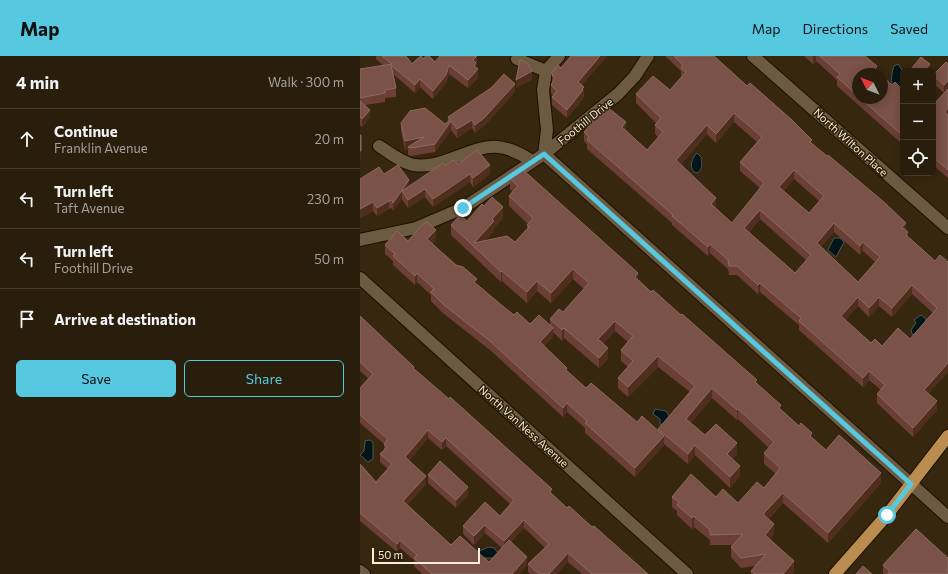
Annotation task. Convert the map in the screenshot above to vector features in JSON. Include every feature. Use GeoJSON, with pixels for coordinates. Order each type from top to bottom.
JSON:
{"type":"FeatureCollection","features":[{"type":"Feature","properties":{"kind":"main road"},"geometry":{"type":"LineString","coordinates":[[835,574],[887,515],[948,436]]}},
{"type":"Feature","properties":{"kind":"street"},"geometry":{"type":"LineString","coordinates":[[559,56],[546,71],[543,90],[547,130],[544,154],[948,517]]}},
{"type":"Feature","properties":{"kind":"street","name":"Foothill Drive"},"geometry":{"type":"LineString","coordinates":[[360,240],[416,228],[463,208],[544,154],[618,94],[635,76],[648,56]]}},
{"type":"Feature","properties":{"kind":"street","name":"North Wilton Place"},"geometry":{"type":"LineString","coordinates":[[753,56],[948,228]]}},
{"type":"Feature","properties":{"kind":"street"},"geometry":{"type":"LineString","coordinates":[[517,59],[546,71]]}},
{"type":"Feature","properties":{"kind":"street"},"geometry":{"type":"LineString","coordinates":[[379,146],[400,159],[415,165],[435,165],[485,147],[502,147],[516,151],[532,161]]}},
{"type":"Feature","properties":{"kind":"street","name":"North Van Ness Avenue"},"geometry":{"type":"LineString","coordinates":[[360,278],[687,574]]}},
{"type":"Feature","properties":{"kind":"street"},"geometry":{"type":"LineString","coordinates":[[360,571],[364,574]]}},
{"type":"Feature","properties":{"kind":"shaded area"},"geometry":{"type":"Polygon","coordinates":[[[898,64],[901,68],[900,89],[893,88],[892,72],[894,66],[898,64]]]}},
{"type":"Feature","properties":{"kind":"shaded area"},"geometry":{"type":"Polygon","coordinates":[[[697,153],[701,157],[702,164],[699,172],[697,173],[692,170],[691,165],[697,153]]]}},
{"type":"Feature","properties":{"kind":"shaded area"},"geometry":{"type":"Polygon","coordinates":[[[834,238],[840,238],[844,242],[836,257],[828,250],[834,238]]]}},
{"type":"Feature","properties":{"kind":"shaded area"},"geometry":{"type":"Polygon","coordinates":[[[921,315],[926,319],[925,325],[914,335],[912,334],[911,330],[916,323],[914,320],[921,315]]]}},
{"type":"Feature","properties":{"kind":"shaded area"},"geometry":{"type":"Polygon","coordinates":[[[655,409],[666,411],[671,419],[664,425],[660,424],[660,419],[653,414],[655,409]]]}},
{"type":"Feature","properties":{"kind":"shaded area"},"geometry":{"type":"Polygon","coordinates":[[[370,440],[373,442],[373,459],[368,462],[360,455],[364,451],[365,441],[370,440]]]}},
{"type":"Feature","properties":{"kind":"shaded area"},"geometry":{"type":"Polygon","coordinates":[[[489,547],[494,548],[498,553],[495,558],[481,558],[478,554],[479,551],[489,547]]]}},
{"type":"Feature","properties":{"kind":"building"},"geometry":{"type":"Polygon","coordinates":[[[382,56],[406,56],[412,64],[421,56],[423,59],[426,56],[429,56],[435,62],[440,56],[477,56],[473,60],[476,63],[474,66],[478,69],[468,80],[449,65],[446,75],[433,91],[420,79],[415,85],[391,65],[396,88],[385,90],[385,93],[360,98],[360,69],[392,64],[382,56]]]}},
{"type":"Feature","properties":{"kind":"building"},"geometry":{"type":"Polygon","coordinates":[[[571,56],[600,56],[578,82],[584,87],[582,89],[583,90],[567,110],[552,97],[557,91],[551,85],[555,78],[552,75],[552,72],[558,65],[561,68],[571,56]]]}},
{"type":"Feature","properties":{"kind":"building"},"geometry":{"type":"Polygon","coordinates":[[[674,56],[714,56],[747,86],[750,83],[792,120],[812,140],[810,142],[827,156],[828,155],[885,203],[906,223],[902,227],[908,232],[906,235],[935,261],[940,255],[948,262],[948,363],[924,390],[937,401],[913,428],[877,394],[885,385],[869,371],[863,378],[799,321],[801,318],[760,283],[758,285],[737,266],[729,266],[728,260],[710,244],[708,247],[587,140],[589,137],[584,132],[595,119],[593,117],[605,105],[626,122],[622,127],[647,150],[663,132],[655,125],[661,118],[636,94],[653,76],[670,90],[686,72],[681,68],[683,65],[674,56]],[[734,113],[716,134],[707,125],[676,160],[716,198],[711,204],[732,223],[764,183],[740,162],[762,137],[734,113]],[[794,170],[779,187],[809,213],[824,196],[794,170]],[[760,210],[744,228],[795,273],[811,255],[760,210]],[[834,223],[817,243],[858,282],[880,257],[863,242],[860,246],[834,223]],[[912,285],[892,308],[879,297],[869,308],[858,297],[841,316],[871,343],[875,339],[882,346],[898,328],[910,339],[937,308],[912,285]]]}},
{"type":"Feature","properties":{"kind":"building"},"geometry":{"type":"Polygon","coordinates":[[[820,56],[865,56],[877,66],[876,68],[852,68],[852,91],[837,77],[840,74],[820,56]]]}},
{"type":"Feature","properties":{"kind":"building"},"geometry":{"type":"Polygon","coordinates":[[[921,57],[930,64],[927,68],[912,68],[921,57]]]}},
{"type":"Feature","properties":{"kind":"building"},"geometry":{"type":"Polygon","coordinates":[[[520,60],[527,63],[532,71],[516,80],[520,60]]]}},
{"type":"Feature","properties":{"kind":"building"},"geometry":{"type":"Polygon","coordinates":[[[946,62],[948,64],[948,81],[944,85],[936,78],[936,72],[946,62]]]}},
{"type":"Feature","properties":{"kind":"building"},"geometry":{"type":"Polygon","coordinates":[[[504,74],[515,84],[484,118],[475,125],[472,120],[457,129],[451,121],[435,144],[411,148],[408,147],[424,137],[405,141],[401,123],[410,111],[425,108],[445,124],[450,120],[448,117],[491,88],[504,74]]]}},
{"type":"Feature","properties":{"kind":"building"},"geometry":{"type":"Polygon","coordinates":[[[888,81],[892,85],[895,82],[900,87],[900,133],[867,104],[888,104],[888,81]]]}},
{"type":"Feature","properties":{"kind":"building"},"geometry":{"type":"Polygon","coordinates":[[[948,89],[948,108],[945,112],[948,115],[948,170],[936,160],[936,102],[948,89]]]}},
{"type":"Feature","properties":{"kind":"building"},"geometry":{"type":"Polygon","coordinates":[[[360,101],[370,110],[362,119],[360,117],[360,101]]]}},
{"type":"Feature","properties":{"kind":"building"},"geometry":{"type":"Polygon","coordinates":[[[361,135],[361,151],[360,151],[361,135]]]}},
{"type":"Feature","properties":{"kind":"building"},"geometry":{"type":"Polygon","coordinates":[[[477,150],[490,165],[473,178],[470,174],[433,199],[425,189],[408,200],[402,191],[443,163],[445,166],[453,160],[458,164],[477,150]]]}},
{"type":"Feature","properties":{"kind":"building"},"geometry":{"type":"Polygon","coordinates":[[[398,165],[409,180],[393,203],[392,200],[377,208],[373,202],[360,209],[360,179],[379,167],[384,174],[398,165]]]}},
{"type":"Feature","properties":{"kind":"building"},"geometry":{"type":"Polygon","coordinates":[[[521,168],[638,273],[635,277],[651,292],[653,290],[681,315],[682,314],[757,380],[755,382],[781,405],[779,408],[799,426],[801,423],[812,433],[810,436],[826,450],[839,435],[881,473],[828,533],[783,493],[764,513],[764,515],[774,524],[765,535],[794,561],[783,574],[755,574],[751,571],[766,554],[741,558],[731,547],[743,534],[710,535],[710,530],[694,516],[692,518],[677,505],[679,502],[672,497],[691,474],[716,497],[723,489],[738,503],[757,482],[764,488],[780,468],[764,453],[774,442],[738,409],[737,410],[712,388],[686,419],[705,435],[716,424],[737,443],[727,454],[740,466],[730,477],[695,445],[688,454],[658,429],[695,386],[658,356],[628,387],[618,378],[633,361],[621,350],[633,336],[615,321],[598,339],[608,348],[599,358],[564,328],[562,330],[550,319],[559,309],[563,312],[589,283],[573,269],[551,293],[537,281],[527,292],[502,271],[501,272],[451,225],[460,215],[467,221],[482,204],[484,206],[492,197],[503,207],[492,219],[494,221],[474,243],[507,236],[515,242],[529,227],[527,225],[533,218],[509,196],[518,186],[510,179],[521,168]]]}},
{"type":"Feature","properties":{"kind":"building"},"geometry":{"type":"Polygon","coordinates":[[[427,222],[436,230],[427,239],[456,265],[463,267],[477,279],[474,282],[514,315],[517,312],[530,324],[539,315],[553,328],[540,342],[567,368],[566,370],[586,388],[591,383],[637,422],[642,416],[664,436],[635,468],[585,423],[587,421],[567,403],[563,408],[490,341],[444,305],[431,292],[434,289],[417,273],[415,276],[393,256],[395,254],[385,245],[397,231],[408,241],[422,225],[427,222]]]}},
{"type":"Feature","properties":{"kind":"building"},"geometry":{"type":"Polygon","coordinates":[[[360,316],[414,367],[413,368],[449,399],[450,397],[552,489],[550,492],[567,508],[569,506],[592,527],[594,526],[648,574],[592,574],[568,553],[549,574],[539,574],[528,564],[549,544],[524,520],[504,541],[485,525],[474,536],[463,526],[485,502],[500,516],[514,500],[446,438],[442,442],[428,430],[405,457],[426,476],[403,501],[451,545],[460,536],[489,562],[509,540],[527,557],[512,574],[432,574],[414,558],[417,555],[400,540],[397,544],[360,513],[360,464],[376,482],[392,464],[380,454],[387,447],[384,444],[388,439],[360,415],[360,388],[373,374],[360,362],[360,316]]]}},
{"type":"Feature","properties":{"kind":"building"},"geometry":{"type":"Polygon","coordinates":[[[440,461],[468,487],[456,500],[428,475],[440,461]]]}},
{"type":"Feature","properties":{"kind":"building"},"geometry":{"type":"Polygon","coordinates":[[[916,529],[948,558],[948,574],[888,574],[890,571],[883,565],[916,529]]]}},
{"type":"Feature","properties":{"kind":"building"},"geometry":{"type":"Polygon","coordinates":[[[863,566],[872,574],[856,574],[863,566]]]}},
{"type":"Feature","properties":{"kind":"route"},"geometry":{"type":"LineString","coordinates":[[463,208],[544,154],[911,484],[887,515]]}}]}
